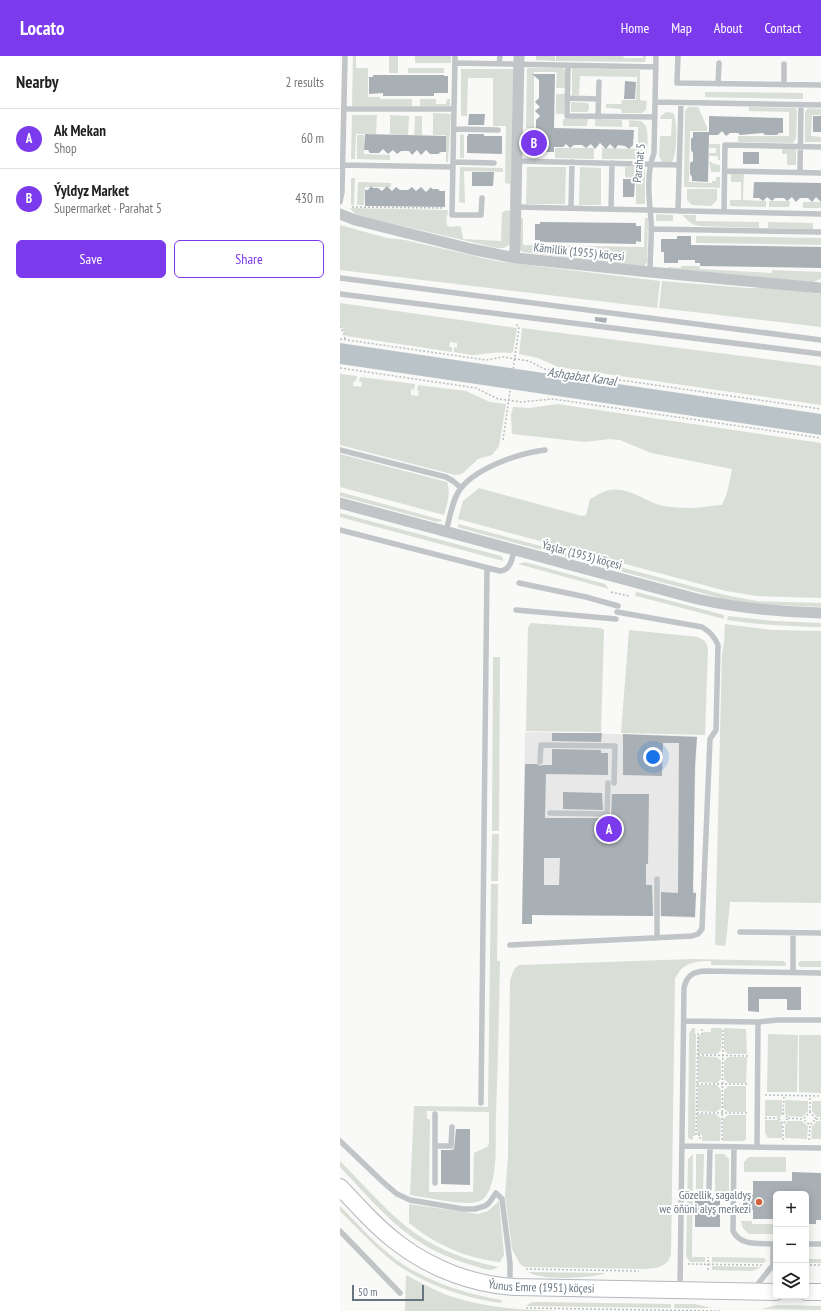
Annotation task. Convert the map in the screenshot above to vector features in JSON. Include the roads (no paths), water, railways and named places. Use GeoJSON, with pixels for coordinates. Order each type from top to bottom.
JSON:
{"type":"FeatureCollection","features":[{"type":"Feature","properties":{"kind":"street"},"geometry":{"type":"LineString","coordinates":[[514,258],[519,60]]}},
{"type":"Feature","properties":{"kind":"street","name":"Kämillik (1955) köçesi"},"geometry":{"type":"LineString","coordinates":[[340,214],[355,220],[471,249],[514,258],[821,288]]}},
{"type":"Feature","properties":{"kind":"street","name":"Ýaşlar (1953) köçesi"},"geometry":{"type":"LineString","coordinates":[[340,503],[697,599],[730,606],[780,612],[821,613]]}},
{"type":"Feature","properties":{"kind":"street","name":"Ýunus Emre (1951) köçesi"},"geometry":{"type":"LineString","coordinates":[[340,1187],[390,1237],[422,1260],[468,1279],[484,1283],[510,1287],[773,1292]]}},
{"type":"Feature","properties":{"kind":"street"},"geometry":{"type":"LineString","coordinates":[[809,1292],[821,1292]]}},
{"type":"Feature","properties":{"kind":"lane"},"geometry":{"type":"LineString","coordinates":[[340,202],[344,109],[342,99],[345,56]]}},
{"type":"Feature","properties":{"kind":"lane"},"geometry":{"type":"LineString","coordinates":[[455,56],[452,215],[481,215],[482,198]]}},
{"type":"Feature","properties":{"kind":"lane"},"geometry":{"type":"LineString","coordinates":[[499,64],[500,56]]}},
{"type":"Feature","properties":{"kind":"lane","name":"Parahat 5"},"geometry":{"type":"LineString","coordinates":[[650,272],[650,164],[654,153],[656,56]]}},
{"type":"Feature","properties":{"kind":"lane"},"geometry":{"type":"LineString","coordinates":[[678,56],[677,83],[821,85]]}},
{"type":"Feature","properties":{"kind":"lane"},"geometry":{"type":"LineString","coordinates":[[455,63],[499,64],[519,60],[568,65],[656,67]]}},
{"type":"Feature","properties":{"kind":"lane"},"geometry":{"type":"LineString","coordinates":[[718,84],[719,63]]}},
{"type":"Feature","properties":{"kind":"lane"},"geometry":{"type":"LineString","coordinates":[[784,64],[784,85]]}},
{"type":"Feature","properties":{"kind":"lane"},"geometry":{"type":"LineString","coordinates":[[568,65],[567,116],[655,117]]}},
{"type":"Feature","properties":{"kind":"lane"},"geometry":{"type":"LineString","coordinates":[[598,82],[598,116]]}},
{"type":"Feature","properties":{"kind":"lane"},"geometry":{"type":"LineString","coordinates":[[567,98],[598,98]]}},
{"type":"Feature","properties":{"kind":"lane"},"geometry":{"type":"LineString","coordinates":[[655,102],[821,105]]}},
{"type":"Feature","properties":{"kind":"lane"},"geometry":{"type":"LineString","coordinates":[[678,211],[681,103]]}},
{"type":"Feature","properties":{"kind":"lane"},"geometry":{"type":"LineString","coordinates":[[800,172],[802,105]]}},
{"type":"Feature","properties":{"kind":"lane"},"geometry":{"type":"LineString","coordinates":[[344,109],[454,109]]}},
{"type":"Feature","properties":{"kind":"lane"},"geometry":{"type":"LineString","coordinates":[[454,129],[498,130]]}},
{"type":"Feature","properties":{"kind":"lane"},"geometry":{"type":"LineString","coordinates":[[724,212],[726,145],[821,147]]}},
{"type":"Feature","properties":{"kind":"lane"},"geometry":{"type":"LineString","coordinates":[[517,161],[679,165]]}},
{"type":"Feature","properties":{"kind":"lane"},"geometry":{"type":"LineString","coordinates":[[342,162],[453,165],[494,163]]}},
{"type":"Feature","properties":{"kind":"lane"},"geometry":{"type":"LineString","coordinates":[[571,208],[572,162]]}},
{"type":"Feature","properties":{"kind":"lane"},"geometry":{"type":"LineString","coordinates":[[611,209],[612,163]]}},
{"type":"Feature","properties":{"kind":"lane"},"geometry":{"type":"LineString","coordinates":[[725,171],[821,173]]}},
{"type":"Feature","properties":{"kind":"lane"},"geometry":{"type":"LineString","coordinates":[[516,207],[821,214]]}},
{"type":"Feature","properties":{"kind":"lane"},"geometry":{"type":"LineString","coordinates":[[651,229],[821,232]]}},
{"type":"Feature","properties":{"kind":"lane"},"geometry":{"type":"LineString","coordinates":[[340,278],[821,340]]}},
{"type":"Feature","properties":{"kind":"lane"},"geometry":{"type":"LineString","coordinates":[[340,294],[821,354]]}},
{"type":"Feature","properties":{"kind":"lane"},"geometry":{"type":"LineString","coordinates":[[340,450],[446,477],[453,480],[461,488]]}},
{"type":"Feature","properties":{"kind":"lane"},"geometry":{"type":"LineString","coordinates":[[446,531],[456,496],[461,488],[470,479],[508,459],[545,450]]}},
{"type":"Feature","properties":{"kind":"lane"},"geometry":{"type":"LineString","coordinates":[[340,530],[487,568],[505,571],[510,565],[514,550]]}},
{"type":"Feature","properties":{"kind":"lane"},"geometry":{"type":"LineString","coordinates":[[481,1103],[487,568]]}},
{"type":"Feature","properties":{"kind":"lane"},"geometry":{"type":"LineString","coordinates":[[519,583],[586,597],[618,606]]}},
{"type":"Feature","properties":{"kind":"lane"},"geometry":{"type":"LineString","coordinates":[[516,610],[616,619]]}},
{"type":"Feature","properties":{"kind":"lane"},"geometry":{"type":"LineString","coordinates":[[510,945],[692,936],[698,934],[702,929],[710,739],[716,730],[718,645],[715,637],[702,626],[616,612]]}},
{"type":"Feature","properties":{"kind":"lane"},"geometry":{"type":"LineString","coordinates":[[540,762],[541,745],[615,746],[614,783]]}},
{"type":"Feature","properties":{"kind":"lane"},"geometry":{"type":"LineString","coordinates":[[550,813],[607,814],[608,783]]}},
{"type":"Feature","properties":{"kind":"lane"},"geometry":{"type":"LineString","coordinates":[[657,879],[657,938]]}},
{"type":"Feature","properties":{"kind":"lane"},"geometry":{"type":"LineString","coordinates":[[740,932],[821,933]]}},
{"type":"Feature","properties":{"kind":"lane"},"geometry":{"type":"LineString","coordinates":[[793,933],[793,972]]}},
{"type":"Feature","properties":{"kind":"lane"},"geometry":{"type":"LineString","coordinates":[[680,1290],[684,988],[688,977],[696,972],[705,971],[821,973]]}},
{"type":"Feature","properties":{"kind":"lane"},"geometry":{"type":"LineString","coordinates":[[684,1021],[758,1022],[778,1020],[821,1020]]}},
{"type":"Feature","properties":{"kind":"lane"},"geometry":{"type":"LineString","coordinates":[[757,1147],[758,1022]]}},
{"type":"Feature","properties":{"kind":"lane"},"geometry":{"type":"LineString","coordinates":[[435,1114],[435,1183]]}},
{"type":"Feature","properties":{"kind":"lane"},"geometry":{"type":"LineString","coordinates":[[435,1146],[451,1146],[452,1127]]}},
{"type":"Feature","properties":{"kind":"lane"},"geometry":{"type":"LineString","coordinates":[[340,1141],[384,1183],[398,1194],[410,1200],[463,1209],[476,1209],[489,1203],[496,1192],[502,1199],[509,1250],[510,1287]]}},
{"type":"Feature","properties":{"kind":"lane"},"geometry":{"type":"LineString","coordinates":[[682,1146],[821,1148]]}},
{"type":"Feature","properties":{"kind":"lane"},"geometry":{"type":"LineString","coordinates":[[709,1189],[710,1147]]}},
{"type":"Feature","properties":{"kind":"lane"},"geometry":{"type":"LineString","coordinates":[[734,1147],[733,1231],[738,1238],[746,1242],[773,1244]]}},
{"type":"Feature","properties":{"kind":"lane"},"geometry":{"type":"LineString","coordinates":[[340,1231],[400,1293]]}},
{"type":"Feature","properties":{"kind":"lane"},"geometry":{"type":"LineString","coordinates":[[809,1244],[821,1244]]}},
{"type":"Feature","properties":{"kind":"lane"},"geometry":{"type":"LineString","coordinates":[[753,1291],[773,1263]]}},
{"type":"Feature","properties":{"kind":"place","name":"Ýyldyz Market"},"geometry":{"type":"Point","coordinates":[534,143]}},
{"type":"Feature","properties":{"kind":"place","name":"Ak Mekan"},"geometry":{"type":"Point","coordinates":[609,829]}},
{"type":"Feature","properties":{"kind":"place","name":"Gözellik, sagaldyş we öňüni alyş merkezi"},"geometry":{"type":"Point","coordinates":[759,1202]}},
{"type":"Feature","properties":{"kind":"water label","name":"Ashgabat Kanal"},"geometry":{"type":"Point","coordinates":[582,376]}}]}
